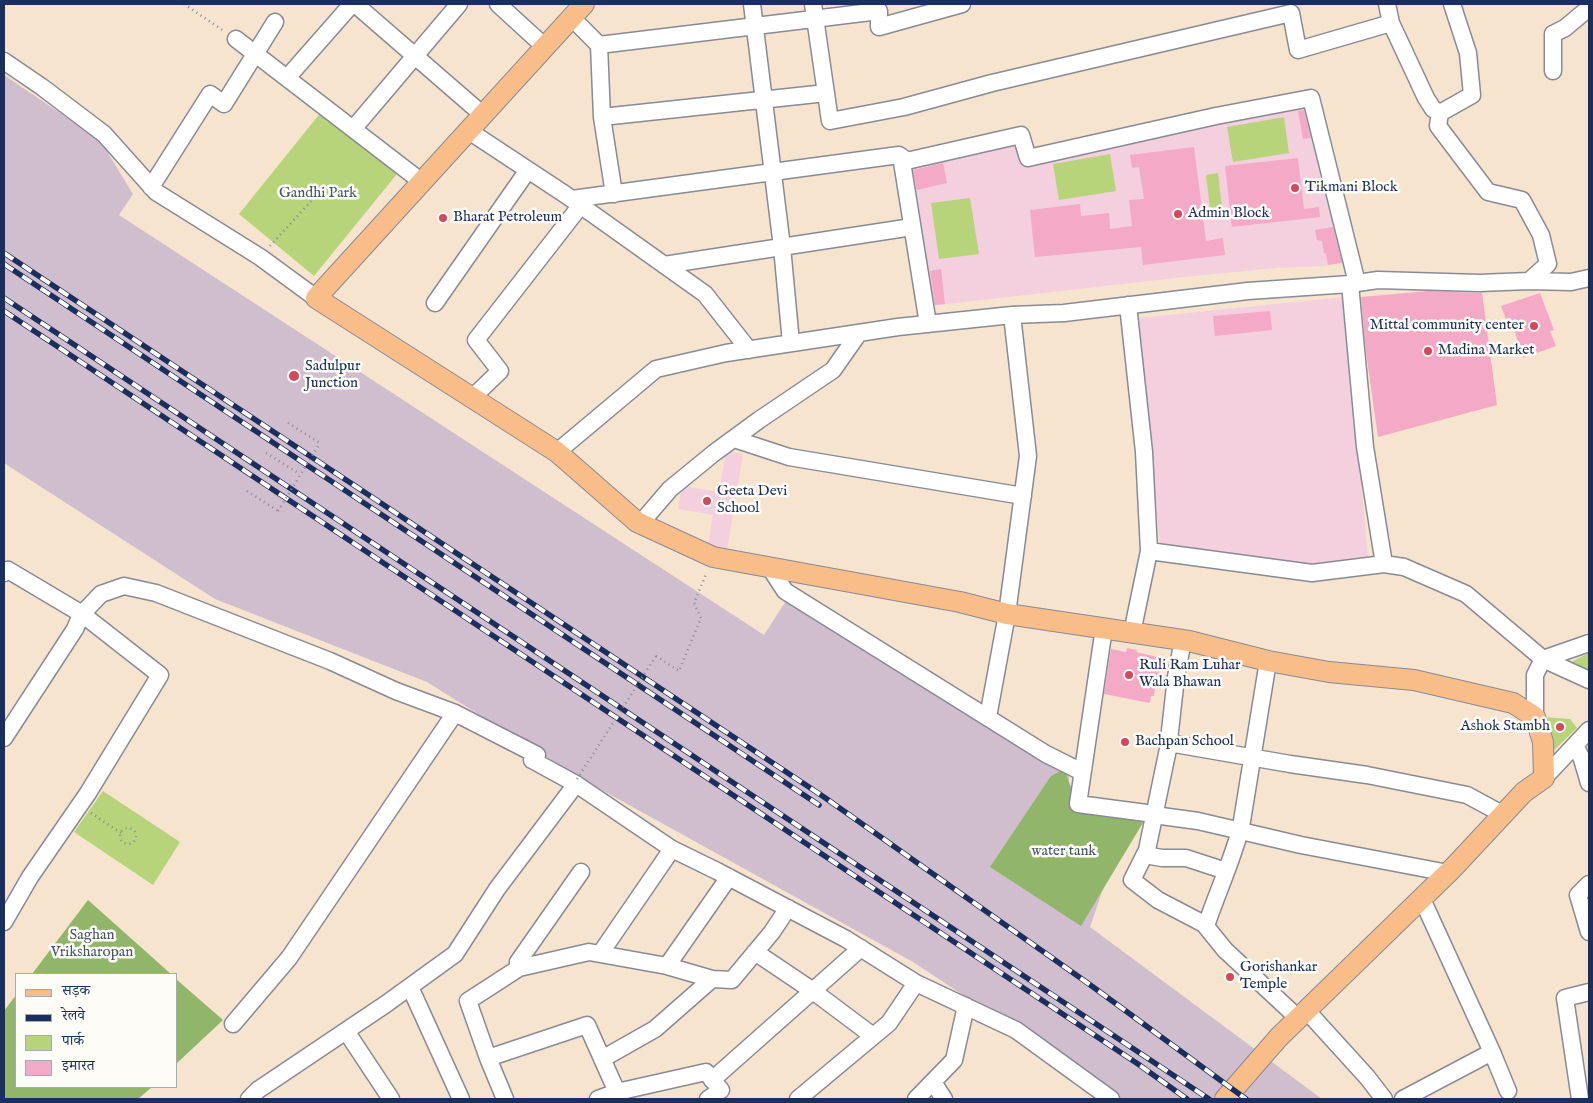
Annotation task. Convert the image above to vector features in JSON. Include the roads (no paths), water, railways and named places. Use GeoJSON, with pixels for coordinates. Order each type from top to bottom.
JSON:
{"type":"FeatureCollection","features":[{"type":"Feature","properties":{"kind":"main road"},"geometry":{"type":"LineString","coordinates":[[578,11],[316,298],[557,452],[640,524],[714,557],[960,602],[1007,614],[1183,640],[1268,661],[1329,672],[1414,680],[1513,703],[1535,717],[1543,742],[1544,778],[1524,792],[1448,873],[1279,1038],[1225,1099]]}},
{"type":"Feature","properties":{"kind":"street"},"geometry":{"type":"LineString","coordinates":[[287,78],[354,4],[483,115]]}},
{"type":"Feature","properties":{"kind":"street"},"geometry":{"type":"LineString","coordinates":[[353,129],[459,4]]}},
{"type":"Feature","properties":{"kind":"street"},"geometry":{"type":"LineString","coordinates":[[498,4],[545,46]]}},
{"type":"Feature","properties":{"kind":"street"},"geometry":{"type":"LineString","coordinates":[[752,4],[782,247],[791,343]]}},
{"type":"Feature","properties":{"kind":"street"},"geometry":{"type":"LineString","coordinates":[[599,45],[755,27],[814,12],[878,7],[879,27],[962,4]]}},
{"type":"Feature","properties":{"kind":"street"},"geometry":{"type":"LineString","coordinates":[[1387,4],[1391,23],[1426,98],[1433,109],[1440,113]]}},
{"type":"Feature","properties":{"kind":"street"},"geometry":{"type":"LineString","coordinates":[[1440,113],[1472,95],[1468,53],[1452,4]]}},
{"type":"Feature","properties":{"kind":"street"},"geometry":{"type":"LineString","coordinates":[[1553,71],[1553,34],[1565,28],[1589,8]]}},
{"type":"Feature","properties":{"kind":"street"},"geometry":{"type":"LineString","coordinates":[[578,11],[599,45],[602,117],[614,194]]}},
{"type":"Feature","properties":{"kind":"street"},"geometry":{"type":"LineString","coordinates":[[814,12],[830,120],[904,107],[1266,11],[1291,13],[1298,50],[1391,23]]}},
{"type":"Feature","properties":{"kind":"street"},"geometry":{"type":"LineString","coordinates":[[151,187],[210,94],[224,104],[275,22]]}},
{"type":"Feature","properties":{"kind":"street"},"geometry":{"type":"LineString","coordinates":[[236,39],[422,182]]}},
{"type":"Feature","properties":{"kind":"street"},"geometry":{"type":"LineString","coordinates":[[4,61],[104,134],[156,192],[260,257],[316,298]]}},
{"type":"Feature","properties":{"kind":"street"},"geometry":{"type":"LineString","coordinates":[[602,117],[826,93]]}},
{"type":"Feature","properties":{"kind":"street"},"geometry":{"type":"LineString","coordinates":[[928,324],[902,162],[1021,135],[1028,158],[1216,116],[1311,98],[1353,284],[1365,447],[1384,564]]}},
{"type":"Feature","properties":{"kind":"street"},"geometry":{"type":"LineString","coordinates":[[1440,113],[1438,126],[1488,192],[1522,200],[1541,235],[1548,264],[1529,281]]}},
{"type":"Feature","properties":{"kind":"street"},"geometry":{"type":"LineString","coordinates":[[469,130],[576,202],[704,294],[749,350]]}},
{"type":"Feature","properties":{"kind":"street"},"geometry":{"type":"LineString","coordinates":[[472,398],[500,371],[476,340],[576,202],[614,194],[899,156],[907,161]]}},
{"type":"Feature","properties":{"kind":"street"},"geometry":{"type":"LineString","coordinates":[[434,303],[528,170]]}},
{"type":"Feature","properties":{"kind":"street"},"geometry":{"type":"LineString","coordinates":[[664,265],[912,227]]}},
{"type":"Feature","properties":{"kind":"street"},"geometry":{"type":"LineString","coordinates":[[557,452],[656,369],[726,353],[928,324],[1012,315],[1064,313],[1248,292],[1353,284],[1378,280],[1479,283],[1571,282],[1589,278]]}},
{"type":"Feature","properties":{"kind":"street"},"geometry":{"type":"LineString","coordinates":[[1128,305],[1144,452],[1150,551],[1132,633]]}},
{"type":"Feature","properties":{"kind":"street"},"geometry":{"type":"LineString","coordinates":[[988,717],[1007,614],[1028,456],[1012,315]]}},
{"type":"Feature","properties":{"kind":"street"},"geometry":{"type":"LineString","coordinates":[[640,524],[670,489],[734,439],[833,370],[859,333]]}},
{"type":"Feature","properties":{"kind":"street"},"geometry":{"type":"LineString","coordinates":[[734,439],[789,457],[1023,496]]}},
{"type":"Feature","properties":{"kind":"street"},"geometry":{"type":"LineString","coordinates":[[1150,551],[1312,574],[1384,564],[1404,567],[1466,594],[1544,658],[1589,680]]}},
{"type":"Feature","properties":{"kind":"street"},"geometry":{"type":"LineString","coordinates":[[770,568],[785,591],[1046,754],[1082,772]]}},
{"type":"Feature","properties":{"kind":"street"},"geometry":{"type":"LineString","coordinates":[[4,573],[8,570],[82,614],[160,675],[79,806],[30,877],[4,922]]}},
{"type":"Feature","properties":{"kind":"street"},"geometry":{"type":"LineString","coordinates":[[4,738],[75,629],[82,614],[101,594],[124,586],[156,593],[330,662],[396,691],[455,713],[537,755],[532,760],[576,781],[672,849],[729,877],[861,948],[916,983],[1016,1030],[1096,1086],[1111,1099]]}},
{"type":"Feature","properties":{"kind":"street"},"geometry":{"type":"LineString","coordinates":[[1104,628],[1078,804],[1198,821],[1301,844],[1448,873]]}},
{"type":"Feature","properties":{"kind":"street"},"geometry":{"type":"LineString","coordinates":[[1183,640],[1176,676],[1169,743],[1154,815],[1145,855],[1132,880],[1158,900],[1206,926],[1226,950],[1303,1015],[1367,1077],[1384,1099]]}},
{"type":"Feature","properties":{"kind":"street"},"geometry":{"type":"LineString","coordinates":[[1535,717],[1535,675],[1544,658],[1589,643]]}},
{"type":"Feature","properties":{"kind":"street"},"geometry":{"type":"LineString","coordinates":[[1206,926],[1235,850],[1240,830],[1268,661]]}},
{"type":"Feature","properties":{"kind":"street"},"geometry":{"type":"LineString","coordinates":[[233,1024],[289,958],[455,713]]}},
{"type":"Feature","properties":{"kind":"street"},"geometry":{"type":"LineString","coordinates":[[1544,778],[1589,730]]}},
{"type":"Feature","properties":{"kind":"street"},"geometry":{"type":"LineString","coordinates":[[1169,743],[1366,775],[1468,795],[1508,810]]}},
{"type":"Feature","properties":{"kind":"street"},"geometry":{"type":"LineString","coordinates":[[1575,745],[1582,759],[1589,783]]}},
{"type":"Feature","properties":{"kind":"street"},"geometry":{"type":"LineString","coordinates":[[257,1096],[455,954],[497,889],[576,781]]}},
{"type":"Feature","properties":{"kind":"street"},"geometry":{"type":"LineString","coordinates":[[600,954],[672,849]]}},
{"type":"Feature","properties":{"kind":"street"},"geometry":{"type":"LineString","coordinates":[[1145,855],[1186,858],[1226,871]]}},
{"type":"Feature","properties":{"kind":"street"},"geometry":{"type":"LineString","coordinates":[[518,968],[518,962],[581,872]]}},
{"type":"Feature","properties":{"kind":"street"},"geometry":{"type":"LineString","coordinates":[[667,966],[729,877]]}},
{"type":"Feature","properties":{"kind":"street"},"geometry":{"type":"LineString","coordinates":[[1589,884],[1578,895],[1589,932]]}},
{"type":"Feature","properties":{"kind":"street"},"geometry":{"type":"LineString","coordinates":[[1422,899],[1508,1091]]}},
{"type":"Feature","properties":{"kind":"street"},"geometry":{"type":"LineString","coordinates":[[505,1099],[468,1001],[518,968],[588,952],[667,966],[712,979],[732,980],[772,932],[788,908]]}},
{"type":"Feature","properties":{"kind":"street"},"geometry":{"type":"LineString","coordinates":[[598,1099],[619,1096],[706,1072],[717,1092],[813,991],[861,948]]}},
{"type":"Feature","properties":{"kind":"street"},"geometry":{"type":"LineString","coordinates":[[755,952],[813,991],[873,1036]]}},
{"type":"Feature","properties":{"kind":"street"},"geometry":{"type":"LineString","coordinates":[[602,1059],[655,1029],[712,979]]}},
{"type":"Feature","properties":{"kind":"street"},"geometry":{"type":"LineString","coordinates":[[798,1099],[889,1023],[916,983]]}},
{"type":"Feature","properties":{"kind":"street"},"geometry":{"type":"LineString","coordinates":[[410,987],[461,1099]]}},
{"type":"Feature","properties":{"kind":"street"},"geometry":{"type":"LineString","coordinates":[[1580,1099],[1565,998],[1589,992]]}},
{"type":"Feature","properties":{"kind":"street"},"geometry":{"type":"LineString","coordinates":[[916,1099],[954,1060],[966,1006]]}},
{"type":"Feature","properties":{"kind":"street"},"geometry":{"type":"LineString","coordinates":[[488,1058],[587,1025],[619,1096]]}},
{"type":"Feature","properties":{"kind":"street"},"geometry":{"type":"LineString","coordinates":[[346,1031],[390,1099]]}},
{"type":"Feature","properties":{"kind":"street"},"geometry":{"type":"LineString","coordinates":[[1403,1099],[1492,1052]]}},
{"type":"Feature","properties":{"kind":"street"},"geometry":{"type":"LineString","coordinates":[[933,1082],[944,1099]]}},
{"type":"Feature","properties":{"kind":"railway"},"geometry":{"type":"LineString","coordinates":[[4,253],[824,797],[1089,984],[1246,1099]]}},
{"type":"Feature","properties":{"kind":"railway"},"geometry":{"type":"LineString","coordinates":[[4,264],[819,805]]}},
{"type":"Feature","properties":{"kind":"railway"},"geometry":{"type":"LineString","coordinates":[[4,298],[1209,1099]]}},
{"type":"Feature","properties":{"kind":"railway"},"geometry":{"type":"LineString","coordinates":[[4,311],[1138,1064],[1187,1099]]}},
{"type":"Feature","properties":{"kind":"place","name":"Tikmani Block"},"geometry":{"type":"Point","coordinates":[1295,188]}},
{"type":"Feature","properties":{"kind":"place","name":"Admin Block"},"geometry":{"type":"Point","coordinates":[1178,214]}},
{"type":"Feature","properties":{"kind":"place","name":"Bharat Petroleum"},"geometry":{"type":"Point","coordinates":[443,218]}},
{"type":"Feature","properties":{"kind":"place","name":"Mittal community center"},"geometry":{"type":"Point","coordinates":[1534,326]}},
{"type":"Feature","properties":{"kind":"place","name":"Madina Market"},"geometry":{"type":"Point","coordinates":[1428,351]}},
{"type":"Feature","properties":{"kind":"place","name":"Sadulpur Junction"},"geometry":{"type":"Point","coordinates":[294,376]}},
{"type":"Feature","properties":{"kind":"place","name":"Geeta Devi School"},"geometry":{"type":"Point","coordinates":[707,501]}},
{"type":"Feature","properties":{"kind":"place","name":"Ruli Ram Luhar Wala Bhawan"},"geometry":{"type":"Point","coordinates":[1129,675]}},
{"type":"Feature","properties":{"kind":"place","name":"Ashok Stambh"},"geometry":{"type":"Point","coordinates":[1560,727]}},
{"type":"Feature","properties":{"kind":"place","name":"Bachpan School"},"geometry":{"type":"Point","coordinates":[1125,742]}},
{"type":"Feature","properties":{"kind":"place","name":"Gorishankar Temple"},"geometry":{"type":"Point","coordinates":[1230,977]}},
{"type":"Feature","properties":{"kind":"park label","name":"Gandhi Park"},"geometry":{"type":"Point","coordinates":[318,194]}},
{"type":"Feature","properties":{"kind":"park label","name":"water tank"},"geometry":{"type":"Point","coordinates":[1064,852]}},
{"type":"Feature","properties":{"kind":"park label","name":"Saghan Vriksharopan"},"geometry":{"type":"Point","coordinates":[92,944]}}]}
